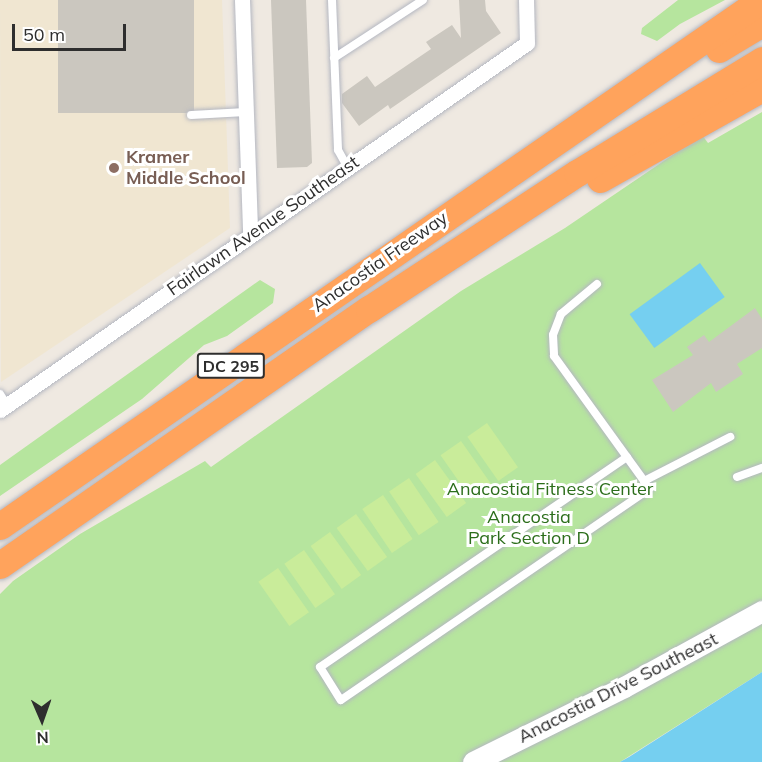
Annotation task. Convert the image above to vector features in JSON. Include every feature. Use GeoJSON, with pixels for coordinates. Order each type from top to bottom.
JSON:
{"type":"FeatureCollection","features":[{"type":"Feature","properties":{"kind":"highway","name":"Anacostia Freeway"},"geometry":{"type":"LineString","coordinates":[[0,526],[461,205],[761,0]]}},
{"type":"Feature","properties":{"kind":"highway"},"geometry":{"type":"LineString","coordinates":[[461,205],[762,23]]}},
{"type":"Feature","properties":{"kind":"highway","name":"Anacostia Freeway"},"geometry":{"type":"LineString","coordinates":[[0,565],[369,309],[567,179],[762,60]]}},
{"type":"Feature","properties":{"kind":"highway"},"geometry":{"type":"LineString","coordinates":[[369,309],[762,88]]}},
{"type":"Feature","properties":{"kind":"street"},"geometry":{"type":"LineString","coordinates":[[242,0],[250,234]]}},
{"type":"Feature","properties":{"kind":"street","name":"Fairlawn Avenue Southeast"},"geometry":{"type":"LineString","coordinates":[[2,403],[348,168],[527,43],[526,0]]}},
{"type":"Feature","properties":{"kind":"street","name":"Anacostia Drive Southeast"},"geometry":{"type":"LineString","coordinates":[[472,762],[624,687],[762,611]]}},
{"type":"Feature","properties":{"kind":"lane"},"geometry":{"type":"LineString","coordinates":[[332,0],[338,150],[348,168]]}},
{"type":"Feature","properties":{"kind":"lane"},"geometry":{"type":"LineString","coordinates":[[334,58],[423,0]]}},
{"type":"Feature","properties":{"kind":"lane"},"geometry":{"type":"LineString","coordinates":[[191,115],[246,112]]}},
{"type":"Feature","properties":{"kind":"lane"},"geometry":{"type":"LineString","coordinates":[[597,284],[561,314],[553,335],[554,356],[564,375],[627,457],[649,489],[341,700],[320,667],[627,457]]}},
{"type":"Feature","properties":{"kind":"lane"},"geometry":{"type":"LineString","coordinates":[[644,481],[730,437]]}},
{"type":"Feature","properties":{"kind":"lane"},"geometry":{"type":"LineString","coordinates":[[737,477],[762,468]]}},
{"type":"Feature","properties":{"kind":"shaded area","name":"Kramer Middle School"},"geometry":{"type":"Polygon","coordinates":[[[0,0],[222,0],[230,228],[1,382],[0,0]]]}},
{"type":"Feature","properties":{"kind":"green space"},"geometry":{"type":"Polygon","coordinates":[[[678,0],[725,0],[680,24],[657,41],[641,34],[642,28],[678,0]]]}},
{"type":"Feature","properties":{"kind":"green space","name":"Anacostia Park Section D"},"geometry":{"type":"Polygon","coordinates":[[[762,112],[762,672],[620,762],[0,762],[0,594],[13,581],[80,534],[205,461],[211,467],[461,291],[565,228],[702,135],[708,143],[762,112]]]}},
{"type":"Feature","properties":{"kind":"green space"},"geometry":{"type":"Polygon","coordinates":[[[260,280],[275,289],[273,303],[227,336],[204,345],[142,399],[0,496],[0,465],[260,280]]]}},
{"type":"Feature","properties":{"kind":"green space"},"geometry":{"type":"Polygon","coordinates":[[[487,423],[518,467],[498,481],[467,437],[487,423]]]}},
{"type":"Feature","properties":{"kind":"green space"},"geometry":{"type":"Polygon","coordinates":[[[461,441],[492,485],[471,500],[441,455],[461,441]]]}},
{"type":"Feature","properties":{"kind":"green space"},"geometry":{"type":"Polygon","coordinates":[[[435,460],[466,503],[447,517],[416,474],[435,460]]]}},
{"type":"Feature","properties":{"kind":"green space"},"geometry":{"type":"Polygon","coordinates":[[[409,478],[439,522],[419,535],[389,491],[409,478]]]}},
{"type":"Feature","properties":{"kind":"green space"},"geometry":{"type":"Polygon","coordinates":[[[383,495],[413,539],[392,553],[362,509],[383,495]]]}},
{"type":"Feature","properties":{"kind":"green space"},"geometry":{"type":"Polygon","coordinates":[[[356,514],[387,557],[368,571],[337,528],[356,514]]]}},
{"type":"Feature","properties":{"kind":"green space"},"geometry":{"type":"Polygon","coordinates":[[[330,532],[361,575],[342,589],[311,546],[330,532]]]}},
{"type":"Feature","properties":{"kind":"green space"},"geometry":{"type":"Polygon","coordinates":[[[304,550],[335,594],[315,608],[284,564],[304,550]]]}},
{"type":"Feature","properties":{"kind":"green space"},"geometry":{"type":"Polygon","coordinates":[[[278,568],[309,612],[289,626],[258,582],[278,568]]]}},
{"type":"Feature","properties":{"kind":"water"},"geometry":{"type":"Polygon","coordinates":[[[700,263],[725,297],[654,348],[630,314],[700,263]]]}},
{"type":"Feature","properties":{"kind":"water"},"geometry":{"type":"Polygon","coordinates":[[[762,672],[762,762],[620,762],[629,757],[762,672]]]}},
{"type":"Feature","properties":{"kind":"building"},"geometry":{"type":"Polygon","coordinates":[[[58,0],[194,0],[194,113],[58,113],[58,0]]]}},
{"type":"Feature","properties":{"kind":"building"},"geometry":{"type":"Polygon","coordinates":[[[271,0],[306,0],[312,163],[307,167],[277,168],[271,0]]]}},
{"type":"Feature","properties":{"kind":"building"},"geometry":{"type":"Polygon","coordinates":[[[459,0],[485,0],[486,11],[501,33],[390,109],[388,105],[359,126],[342,103],[342,94],[367,76],[375,87],[431,49],[426,42],[452,25],[461,38],[459,0]]]}},
{"type":"Feature","properties":{"kind":"building"},"geometry":{"type":"Polygon","coordinates":[[[755,308],[762,319],[762,348],[737,364],[743,374],[716,392],[711,383],[673,412],[652,380],[693,355],[687,347],[704,335],[709,342],[755,308]]]}},
{"type":"Feature","properties":{"kind":"place","name":"Kramer Middle School"},"geometry":{"type":"Point","coordinates":[114,168]}},
{"type":"Feature","properties":{"kind":"park label","name":"Anacostia Fitness Center"},"geometry":{"type":"Point","coordinates":[550,489]}}]}
